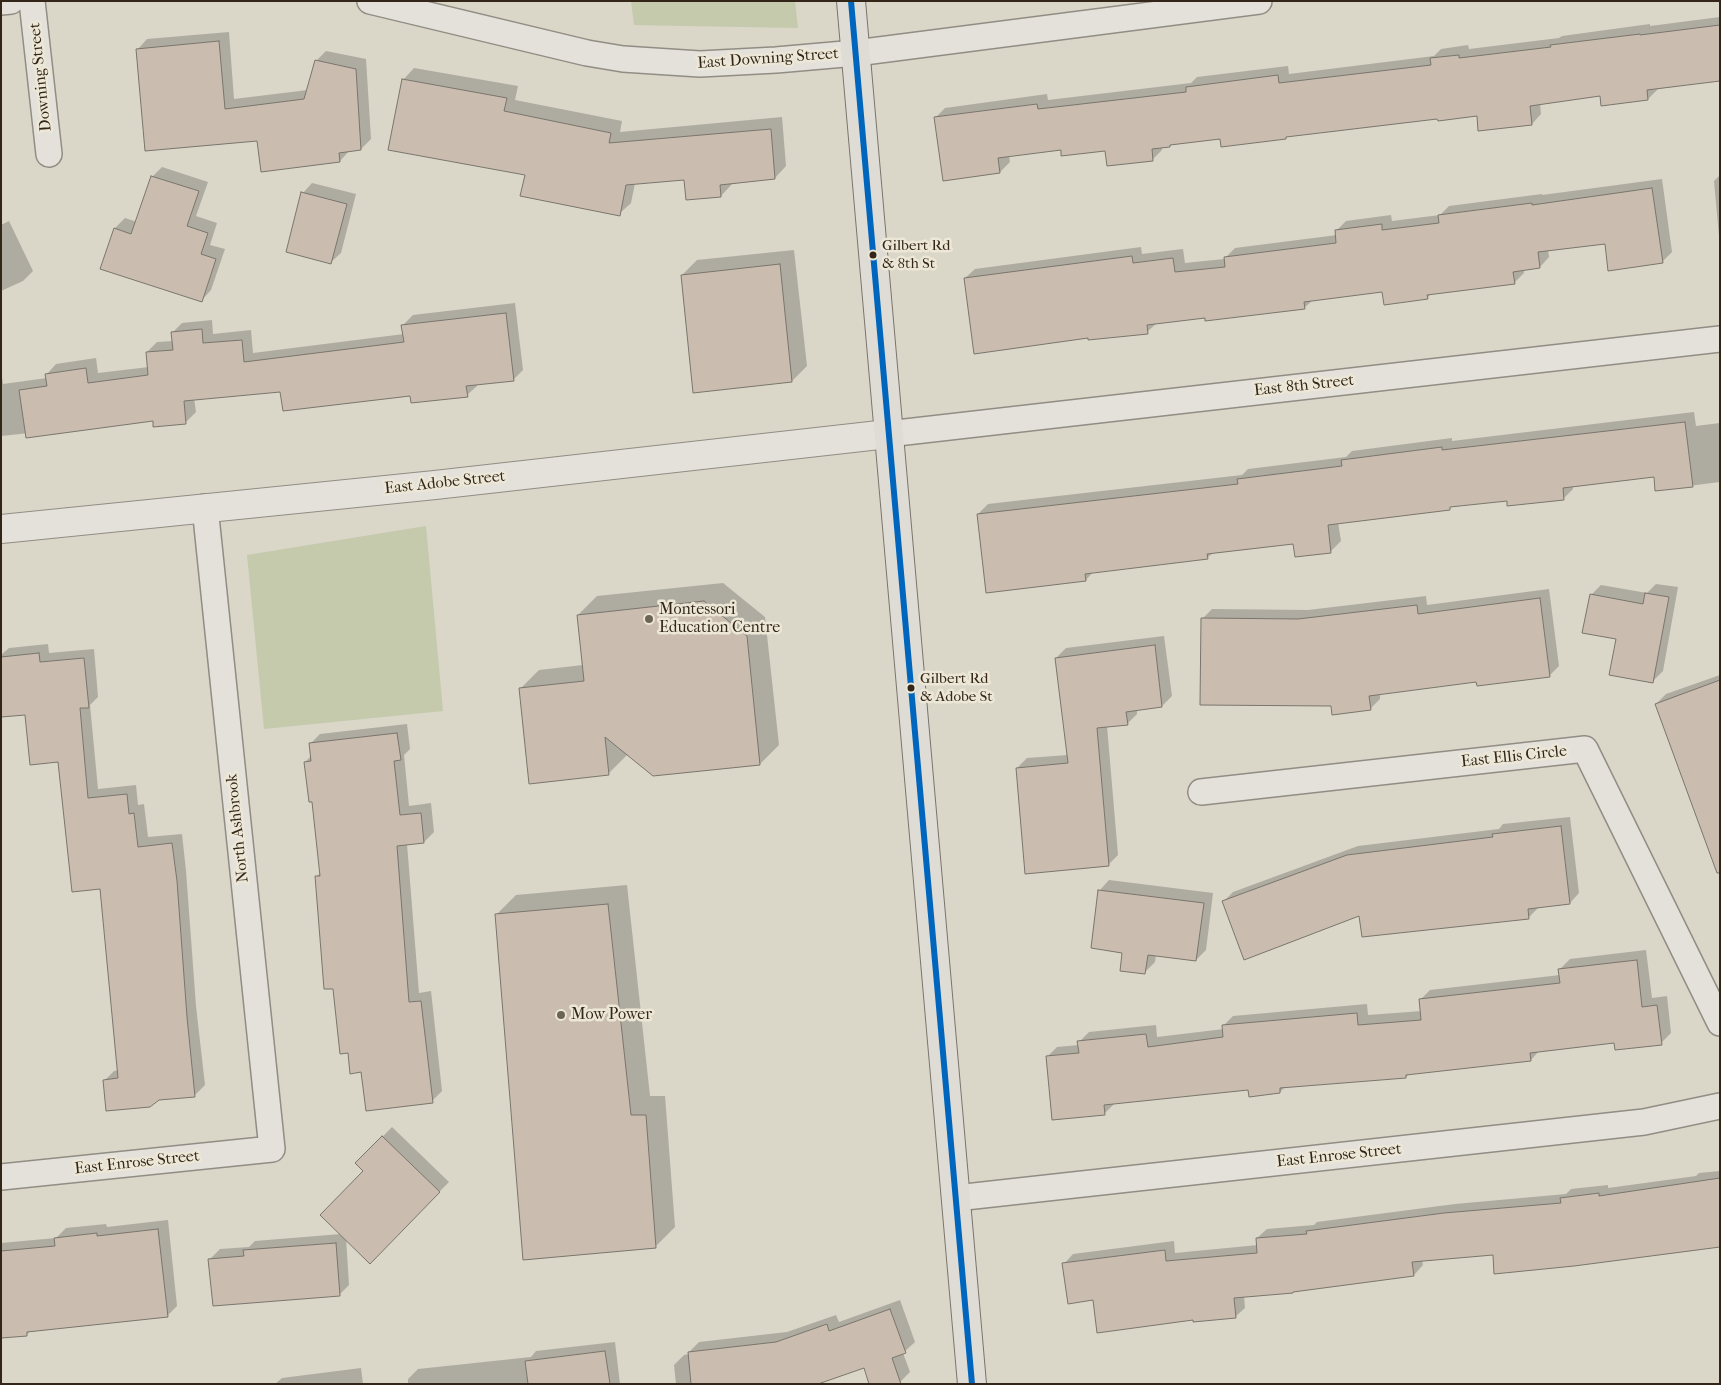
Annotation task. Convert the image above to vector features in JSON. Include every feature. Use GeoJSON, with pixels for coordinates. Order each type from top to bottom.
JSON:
{"type":"FeatureCollection","features":[{"type":"Feature","properties":{"kind":"main road"},"geometry":{"type":"LineString","coordinates":[[851,1],[972,1384]]}},
{"type":"Feature","properties":{"kind":"street"},"geometry":{"type":"LineString","coordinates":[[1,2],[11,1]]}},
{"type":"Feature","properties":{"kind":"street","name":"Downing Street"},"geometry":{"type":"LineString","coordinates":[[32,1],[49,154]]}},
{"type":"Feature","properties":{"kind":"street","name":"East Downing Street"},"geometry":{"type":"LineString","coordinates":[[370,1],[587,53],[642,61],[700,64],[856,53],[1259,1]]}},
{"type":"Feature","properties":{"kind":"street","name":"East 8th Street"},"geometry":{"type":"LineString","coordinates":[[888,434],[1720,339]]}},
{"type":"Feature","properties":{"kind":"street","name":"East Adobe Street"},"geometry":{"type":"LineString","coordinates":[[1,529],[434,485],[888,434]]}},
{"type":"Feature","properties":{"kind":"street","name":"North Ashbrook"},"geometry":{"type":"LineString","coordinates":[[205,507],[272,1149]]}},
{"type":"Feature","properties":{"kind":"street","name":"East Ellis Circle"},"geometry":{"type":"LineString","coordinates":[[1200,792],[1585,750],[1720,1023]]}},
{"type":"Feature","properties":{"kind":"street","name":"East Enrose Street"},"geometry":{"type":"LineString","coordinates":[[956,1198],[1644,1122],[1720,1106]]}},
{"type":"Feature","properties":{"kind":"street","name":"East Enrose Street"},"geometry":{"type":"LineString","coordinates":[[1,1177],[272,1149]]}},
{"type":"Feature","properties":{"kind":"green space"},"geometry":{"type":"Polygon","coordinates":[[[631,1],[795,1],[798,28],[634,25],[631,1]]]}},
{"type":"Feature","properties":{"kind":"green space"},"geometry":{"type":"Polygon","coordinates":[[[426,526],[443,711],[264,729],[247,555],[426,526]]]}},
{"type":"Feature","properties":{"kind":"building"},"geometry":{"type":"Polygon","coordinates":[[[1720,25],[1720,81],[1647,90],[1648,100],[1601,106],[1600,96],[1530,106],[1532,125],[1478,131],[1477,116],[1286,137],[1286,139],[1221,147],[1220,139],[1152,149],[1153,161],[1107,166],[1105,151],[1061,156],[1061,150],[998,158],[1000,173],[943,181],[934,117],[1037,104],[1038,109],[1186,92],[1186,87],[1278,75],[1279,83],[1431,65],[1430,58],[1459,55],[1459,58],[1720,25]]]}},
{"type":"Feature","properties":{"kind":"building"},"geometry":{"type":"Polygon","coordinates":[[[219,41],[225,109],[304,99],[315,60],[356,69],[361,150],[339,153],[340,162],[261,172],[257,141],[145,151],[136,49],[219,41]]]}},
{"type":"Feature","properties":{"kind":"building"},"geometry":{"type":"Polygon","coordinates":[[[402,79],[507,98],[504,111],[611,133],[609,143],[771,129],[775,179],[720,185],[721,197],[686,200],[684,180],[626,185],[620,216],[520,196],[525,175],[388,150],[402,79]]]}},
{"type":"Feature","properties":{"kind":"building"},"geometry":{"type":"Polygon","coordinates":[[[151,176],[199,191],[187,226],[208,233],[201,254],[216,259],[202,302],[100,269],[114,228],[131,234],[151,176]]]}},
{"type":"Feature","properties":{"kind":"building"},"geometry":{"type":"Polygon","coordinates":[[[1652,188],[1663,263],[1608,271],[1605,244],[1538,252],[1540,268],[1513,272],[1515,284],[1427,295],[1428,299],[1384,305],[1382,292],[1304,302],[1305,309],[1205,321],[1205,318],[1147,325],[1148,334],[1088,340],[1088,338],[974,354],[964,278],[1132,256],[1133,263],[1173,258],[1175,272],[1225,267],[1224,257],[1336,243],[1335,230],[1382,224],[1382,230],[1439,223],[1438,215],[1532,203],[1532,205],[1652,188]]]}},
{"type":"Feature","properties":{"kind":"building"},"geometry":{"type":"Polygon","coordinates":[[[301,192],[347,204],[331,264],[286,252],[301,192]]]}},
{"type":"Feature","properties":{"kind":"building"},"geometry":{"type":"Polygon","coordinates":[[[780,264],[792,382],[693,393],[681,275],[780,264]]]}},
{"type":"Feature","properties":{"kind":"building"},"geometry":{"type":"Polygon","coordinates":[[[506,313],[514,381],[466,386],[468,397],[411,403],[410,396],[283,411],[280,392],[184,401],[186,424],[153,427],[153,421],[26,438],[19,390],[47,386],[45,374],[86,368],[88,383],[148,375],[146,352],[173,350],[171,332],[202,329],[203,343],[242,340],[244,362],[404,342],[401,325],[506,313]]]}},
{"type":"Feature","properties":{"kind":"building"},"geometry":{"type":"Polygon","coordinates":[[[1685,422],[1693,487],[1655,491],[1654,477],[1563,488],[1564,500],[1507,506],[1507,501],[1450,507],[1450,510],[1328,525],[1331,553],[1295,557],[1293,544],[1207,554],[1208,559],[1085,574],[1086,581],[986,593],[977,514],[1238,484],[1237,479],[1342,466],[1341,460],[1442,447],[1442,450],[1685,422]]]}},
{"type":"Feature","properties":{"kind":"building"},"geometry":{"type":"Polygon","coordinates":[[[1645,593],[1669,597],[1653,683],[1609,675],[1616,639],[1582,633],[1590,594],[1643,604],[1645,593]]]}},
{"type":"Feature","properties":{"kind":"building"},"geometry":{"type":"Polygon","coordinates":[[[1540,598],[1550,677],[1477,686],[1476,682],[1369,696],[1371,710],[1332,715],[1331,706],[1200,705],[1201,618],[1298,619],[1417,605],[1418,614],[1540,598]]]}},
{"type":"Feature","properties":{"kind":"building"},"geometry":{"type":"Polygon","coordinates":[[[704,601],[747,636],[760,765],[653,776],[605,737],[609,775],[529,784],[519,688],[584,681],[577,615],[704,601]]]}},
{"type":"Feature","properties":{"kind":"building"},"geometry":{"type":"Polygon","coordinates":[[[1155,645],[1162,707],[1126,712],[1128,725],[1097,728],[1109,866],[1025,874],[1016,768],[1068,763],[1055,658],[1155,645]]]}},
{"type":"Feature","properties":{"kind":"building"},"geometry":{"type":"Polygon","coordinates":[[[39,653],[40,662],[84,658],[89,708],[80,708],[88,798],[127,794],[129,814],[134,813],[138,847],[172,843],[177,881],[195,1097],[159,1100],[150,1107],[106,1111],[103,1080],[118,1078],[100,889],[72,892],[58,762],[30,765],[25,715],[1,717],[1,657],[39,653]]]}},
{"type":"Feature","properties":{"kind":"building"},"geometry":{"type":"Polygon","coordinates":[[[1720,680],[1720,873],[1717,873],[1655,704],[1720,680]]]}},
{"type":"Feature","properties":{"kind":"building"},"geometry":{"type":"Polygon","coordinates":[[[397,733],[401,760],[394,761],[400,815],[421,813],[424,843],[397,846],[409,1002],[421,1001],[433,1103],[366,1111],[361,1072],[350,1074],[348,1053],[340,1054],[333,989],[324,989],[315,876],[320,876],[312,802],[309,802],[304,762],[311,761],[309,743],[397,733]]]}},
{"type":"Feature","properties":{"kind":"building"},"geometry":{"type":"Polygon","coordinates":[[[1561,826],[1570,904],[1528,909],[1529,919],[1362,937],[1359,916],[1244,960],[1222,901],[1347,855],[1493,837],[1492,834],[1561,826]]]}},
{"type":"Feature","properties":{"kind":"building"},"geometry":{"type":"Polygon","coordinates":[[[1098,890],[1204,903],[1196,961],[1148,955],[1145,974],[1120,971],[1122,953],[1091,948],[1098,890]]]}},
{"type":"Feature","properties":{"kind":"building","name":"Mow Power"},"geometry":{"type":"Polygon","coordinates":[[[608,904],[631,1115],[646,1115],[656,1248],[523,1260],[495,914],[608,904]]]}},
{"type":"Feature","properties":{"kind":"building"},"geometry":{"type":"Polygon","coordinates":[[[1637,960],[1642,1007],[1657,1005],[1662,1045],[1615,1050],[1614,1043],[1530,1053],[1531,1061],[1406,1075],[1406,1078],[1280,1088],[1280,1093],[1249,1097],[1248,1090],[1104,1105],[1105,1115],[1052,1120],[1046,1056],[1079,1053],[1077,1041],[1146,1034],[1148,1047],[1223,1037],[1222,1025],[1357,1013],[1358,1025],[1421,1020],[1419,999],[1560,983],[1558,969],[1637,960]]]}},
{"type":"Feature","properties":{"kind":"building"},"geometry":{"type":"Polygon","coordinates":[[[382,1136],[440,1192],[370,1264],[320,1215],[363,1171],[355,1163],[382,1136]]]}},
{"type":"Feature","properties":{"kind":"building"},"geometry":{"type":"Polygon","coordinates":[[[1720,1178],[1720,1247],[1574,1266],[1494,1274],[1493,1255],[1412,1262],[1414,1276],[1293,1293],[1234,1298],[1236,1318],[1193,1322],[1193,1320],[1097,1333],[1093,1300],[1068,1304],[1062,1263],[1165,1250],[1166,1261],[1257,1253],[1256,1238],[1307,1234],[1306,1231],[1444,1213],[1561,1203],[1560,1198],[1599,1193],[1599,1196],[1720,1178]]]}},
{"type":"Feature","properties":{"kind":"building"},"geometry":{"type":"Polygon","coordinates":[[[158,1229],[168,1317],[27,1332],[27,1336],[1,1338],[1,1251],[55,1246],[54,1238],[97,1233],[97,1236],[158,1229]]]}},
{"type":"Feature","properties":{"kind":"building"},"geometry":{"type":"Polygon","coordinates":[[[336,1243],[340,1296],[213,1306],[208,1259],[244,1256],[243,1250],[336,1243]]]}},
{"type":"Feature","properties":{"kind":"building"},"geometry":{"type":"Polygon","coordinates":[[[890,1309],[906,1353],[892,1358],[901,1384],[869,1384],[864,1368],[818,1384],[691,1384],[688,1352],[776,1342],[827,1324],[829,1331],[890,1309]]]}},
{"type":"Feature","properties":{"kind":"building"},"geometry":{"type":"Polygon","coordinates":[[[605,1351],[610,1384],[528,1384],[525,1361],[605,1351]]]}},
{"type":"Feature","properties":{"kind":"transit line"},"geometry":{"type":"LineString","coordinates":[[851,1],[972,1384]]}},
{"type":"Feature","properties":{"kind":"place","name":"Gilbert Rd & 8th St"},"geometry":{"type":"Point","coordinates":[873,255]}},
{"type":"Feature","properties":{"kind":"place","name":"Montessori Education Centre"},"geometry":{"type":"Point","coordinates":[649,619]}},
{"type":"Feature","properties":{"kind":"place","name":"Gilbert Rd & Adobe St"},"geometry":{"type":"Point","coordinates":[911,688]}},
{"type":"Feature","properties":{"kind":"place","name":"Mow Power"},"geometry":{"type":"Point","coordinates":[561,1015]}}]}
